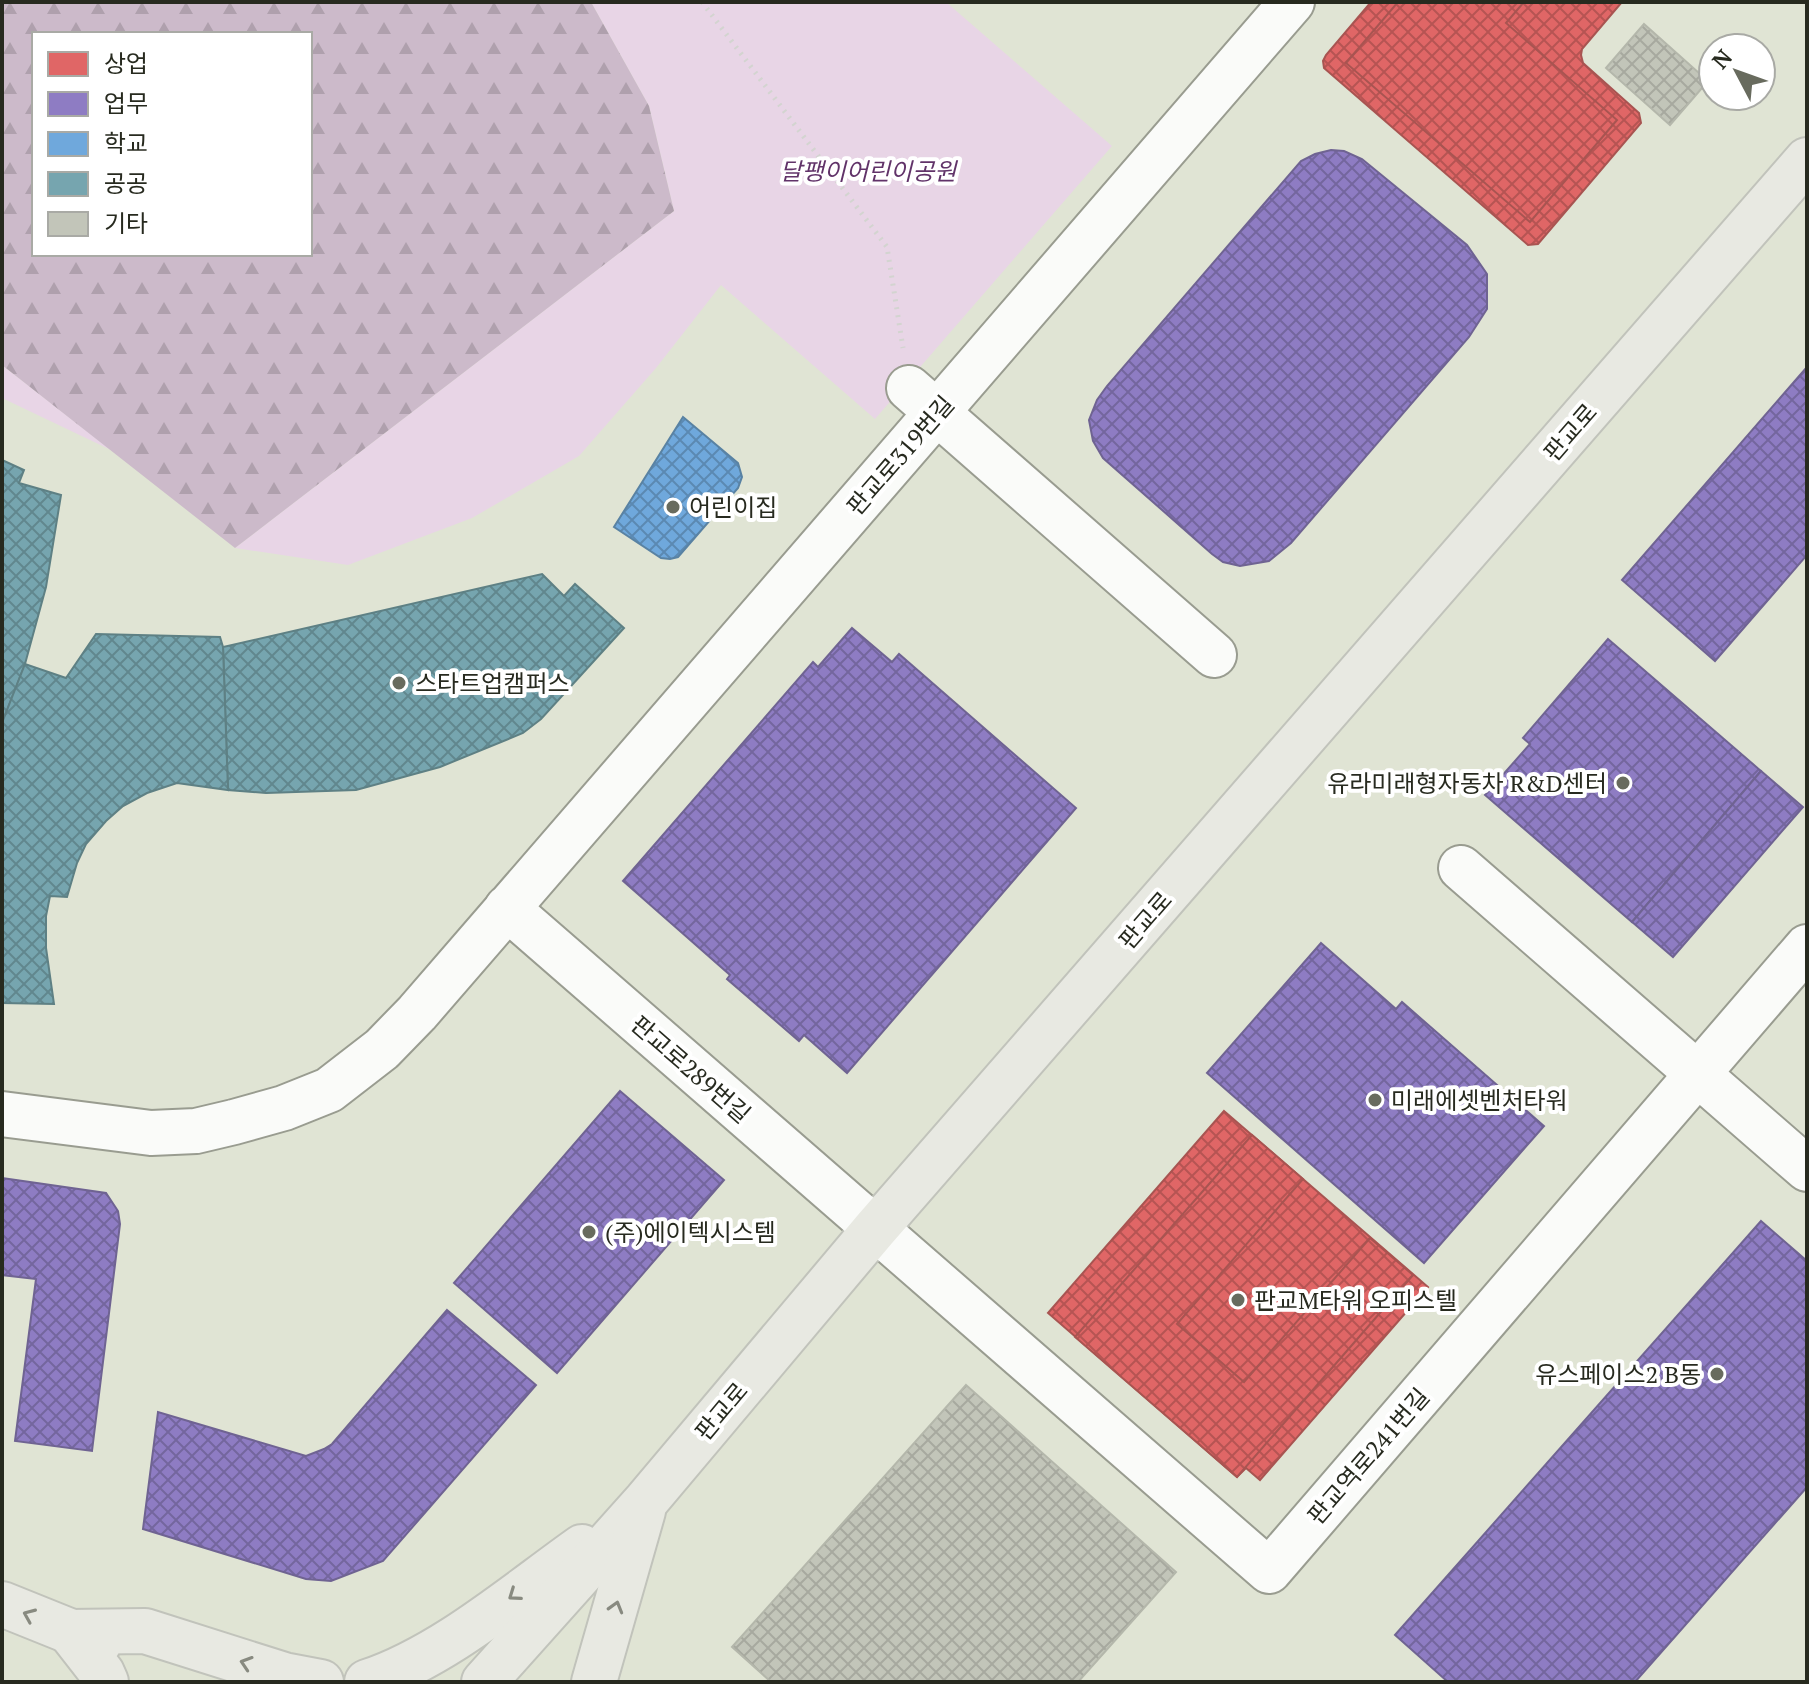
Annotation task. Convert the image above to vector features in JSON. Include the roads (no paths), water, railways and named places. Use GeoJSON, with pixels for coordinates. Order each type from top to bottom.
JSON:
{"type":"FeatureCollection","features":[{"type":"Feature","properties":{"kind":"main road","name":"판교로"},"geometry":{"type":"LineString","coordinates":[[484,1682],[646,1501],[875,1229],[1807,160]]}},
{"type":"Feature","properties":{"kind":"main road"},"geometry":{"type":"LineString","coordinates":[[367,1682],[398,1672],[430,1654],[646,1501]]}},
{"type":"Feature","properties":{"kind":"main road"},"geometry":{"type":"LineString","coordinates":[[594,1682],[646,1501]]}},
{"type":"Feature","properties":{"kind":"main road"},"geometry":{"type":"LineString","coordinates":[[2,1604],[206,1682]]}},
{"type":"Feature","properties":{"kind":"main road"},"geometry":{"type":"LineString","coordinates":[[70,1632],[145,1631],[284,1675],[321,1682]]}},
{"type":"Feature","properties":{"kind":"main road"},"geometry":{"type":"LineString","coordinates":[[70,1632],[106,1682]]}},
{"type":"Feature","properties":{"kind":"street","name":"판교로319번길"},"geometry":{"type":"LineString","coordinates":[[2,1114],[151,1133],[196,1131],[284,1108],[329,1090],[382,1049],[417,1013],[1292,2]]}},
{"type":"Feature","properties":{"kind":"street"},"geometry":{"type":"LineString","coordinates":[[909,388],[1214,655]]}},
{"type":"Feature","properties":{"kind":"street"},"geometry":{"type":"LineString","coordinates":[[1461,868],[1807,1169]]}},
{"type":"Feature","properties":{"kind":"street","name":"판교로289번길"},"geometry":{"type":"LineString","coordinates":[[507,908],[875,1229]]}},
{"type":"Feature","properties":{"kind":"street","name":"판교역로241번길"},"geometry":{"type":"LineString","coordinates":[[875,1229],[1269,1571],[1807,947]]}},
{"type":"Feature","properties":{"kind":"place","name":"어린이집"},"geometry":{"type":"Point","coordinates":[673,507]}},
{"type":"Feature","properties":{"kind":"place","name":"스타트업캠퍼스"},"geometry":{"type":"Point","coordinates":[399,683]}},
{"type":"Feature","properties":{"kind":"place","name":"유라미래형자동차 R&D센터"},"geometry":{"type":"Point","coordinates":[1623,783]}},
{"type":"Feature","properties":{"kind":"place","name":"미래에셋벤처타워"},"geometry":{"type":"Point","coordinates":[1375,1100]}},
{"type":"Feature","properties":{"kind":"place","name":"(주)에이텍시스템"},"geometry":{"type":"Point","coordinates":[589,1232]}},
{"type":"Feature","properties":{"kind":"place","name":"판교M타워 오피스텔"},"geometry":{"type":"Point","coordinates":[1238,1300]}},
{"type":"Feature","properties":{"kind":"place","name":"유스페이스2 B동"},"geometry":{"type":"Point","coordinates":[1717,1374]}},
{"type":"Feature","properties":{"kind":"park label","name":"달팽이어린이공원"},"geometry":{"type":"Point","coordinates":[868,171]}}]}
